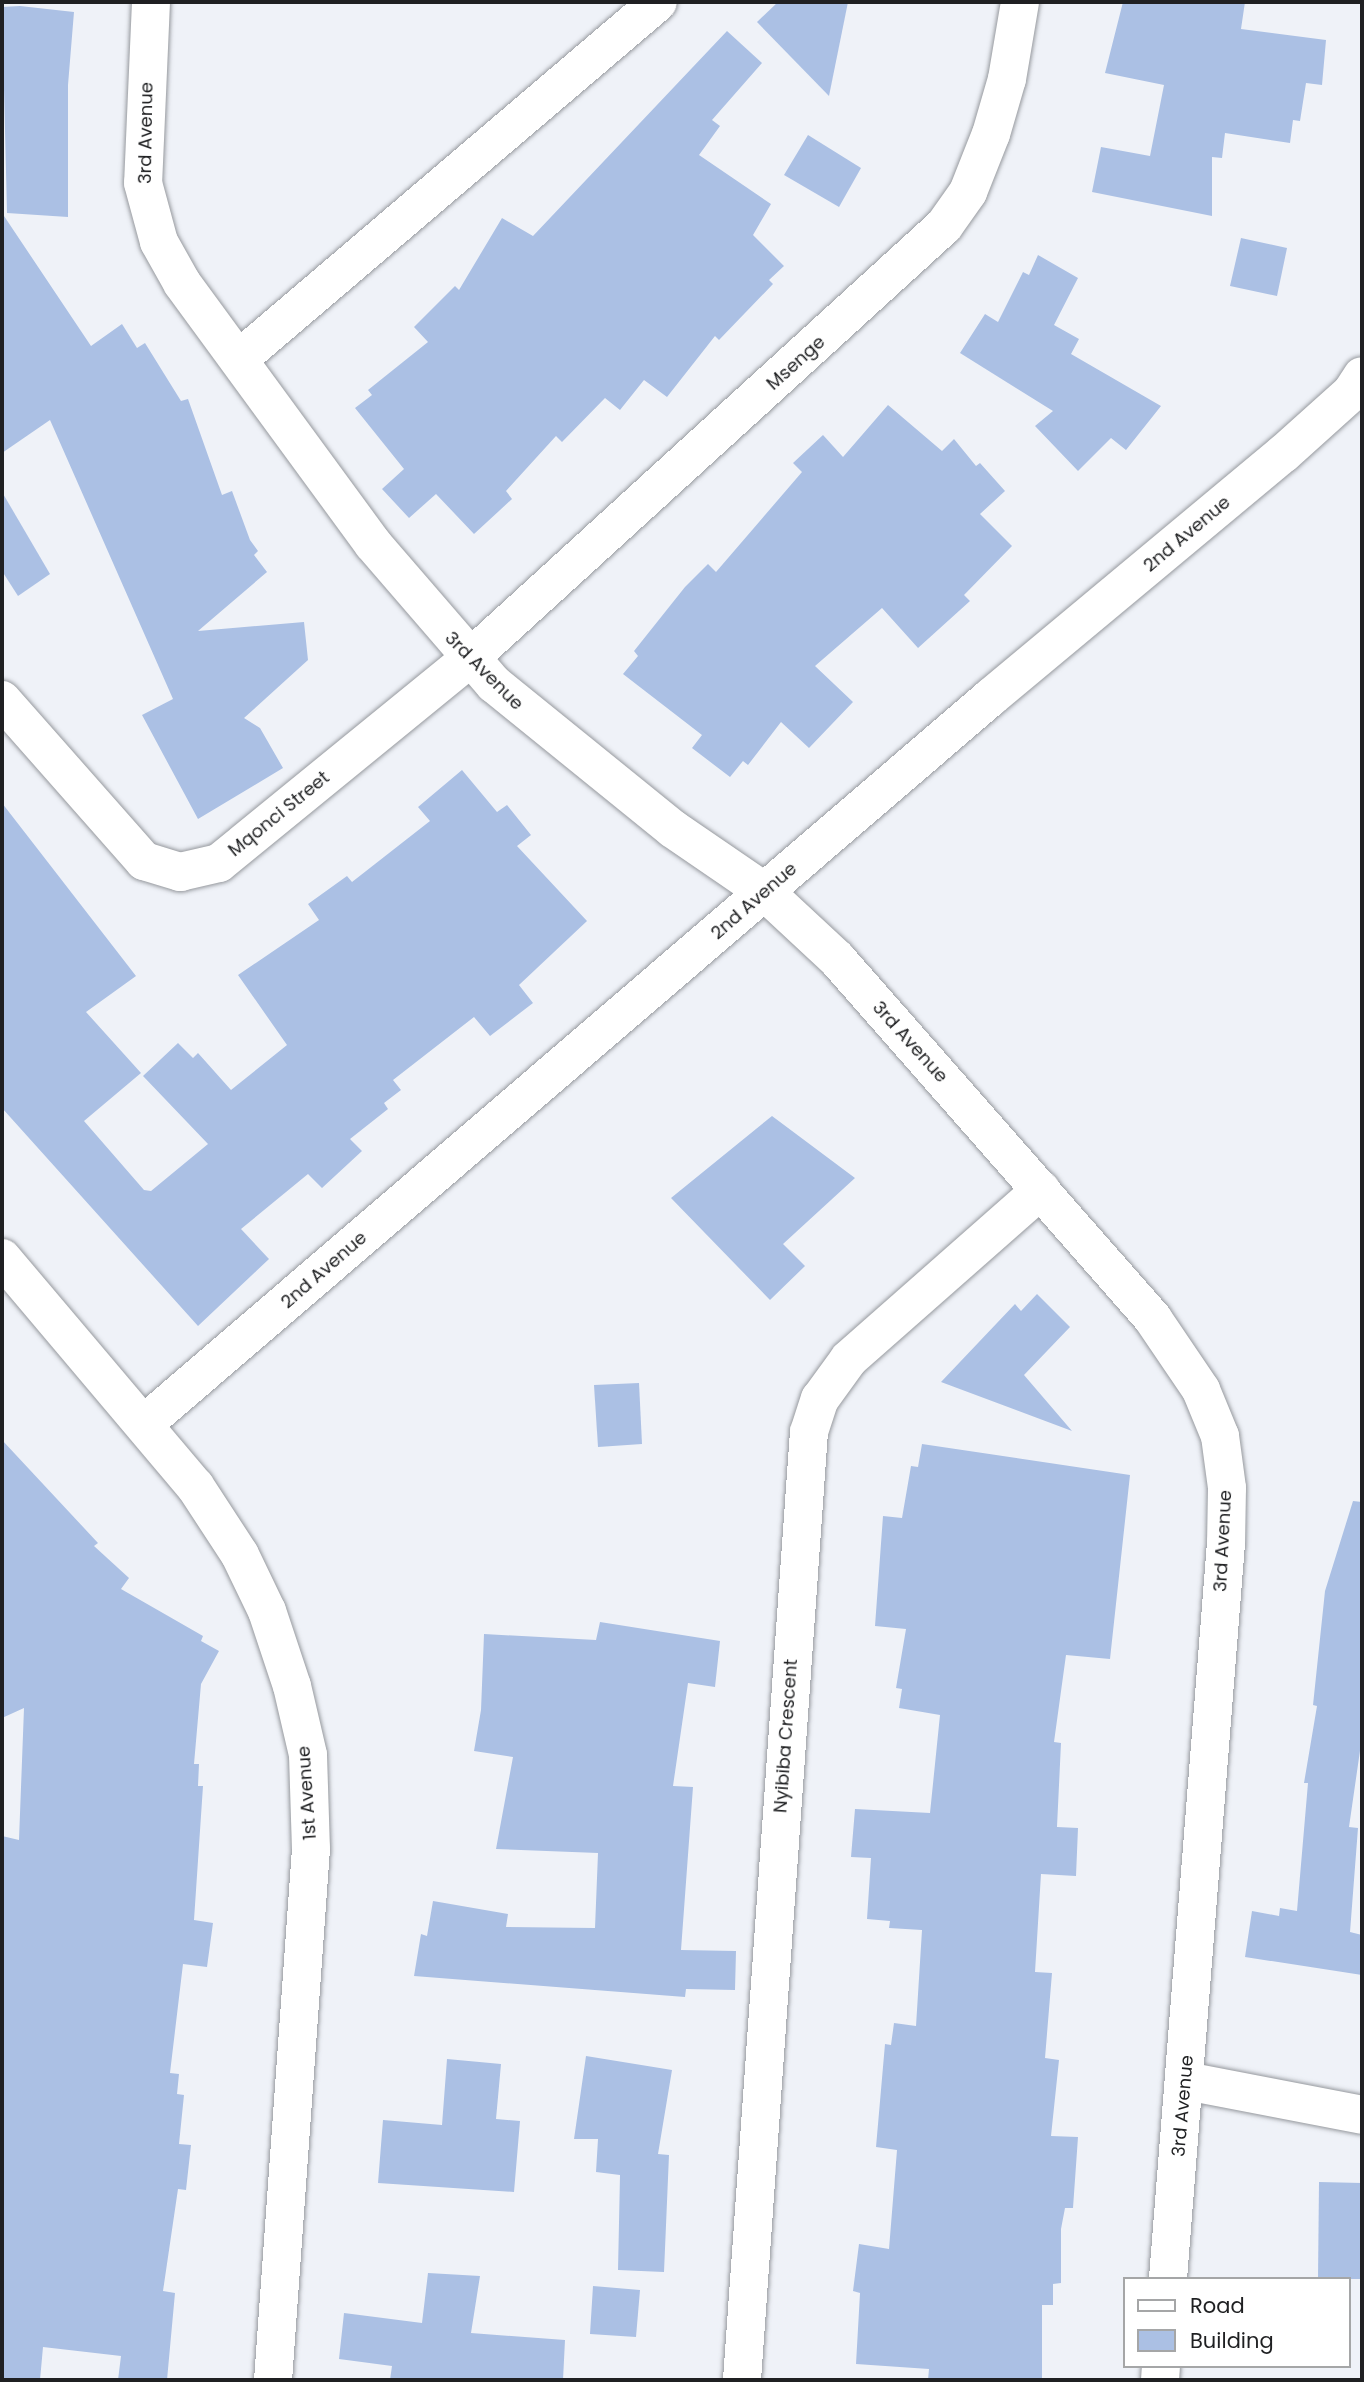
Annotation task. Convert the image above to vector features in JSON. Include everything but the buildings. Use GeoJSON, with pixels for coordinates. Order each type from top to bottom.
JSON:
{"type":"FeatureCollection","features":[{"type":"Feature","properties":{"kind":"street","name":"3rd Avenue"},"geometry":{"type":"LineString","coordinates":[[151,2],[143,183],[149,212],[182,283],[373,544],[468,660],[586,763],[765,892],[836,959],[1041,1190],[1175,1348],[1201,1390],[1220,1436],[1227,1488],[1226,1543],[1186,2081],[1168,2277]]}},
{"type":"Feature","properties":{"kind":"street"},"geometry":{"type":"LineString","coordinates":[[239,359],[658,2]]}},
{"type":"Feature","properties":{"kind":"street","name":"Msenge"},"geometry":{"type":"LineString","coordinates":[[468,660],[944,226],[968,192],[991,134],[1007,79],[1020,2]]}},
{"type":"Feature","properties":{"kind":"street","name":"2nd Avenue"},"geometry":{"type":"LineString","coordinates":[[144,1424],[765,892],[1283,454],[1350,393],[1362,376]]}},
{"type":"Feature","properties":{"kind":"street","name":"Mqonci Street"},"geometry":{"type":"LineString","coordinates":[[2,699],[144,861],[180,872],[219,863],[468,660]]}},
{"type":"Feature","properties":{"kind":"street","name":"Nyibiba Crescent"},"geometry":{"type":"LineString","coordinates":[[742,2380],[809,1432],[820,1399],[849,1359],[1041,1190]]}},
{"type":"Feature","properties":{"kind":"street","name":"1st Avenue"},"geometry":{"type":"LineString","coordinates":[[2,1258],[195,1486],[240,1555],[267,1611],[292,1686],[308,1755],[311,1849],[273,2380]]}},
{"type":"Feature","properties":{"kind":"street"},"geometry":{"type":"LineString","coordinates":[[1186,2081],[1362,2115]]}}]}
